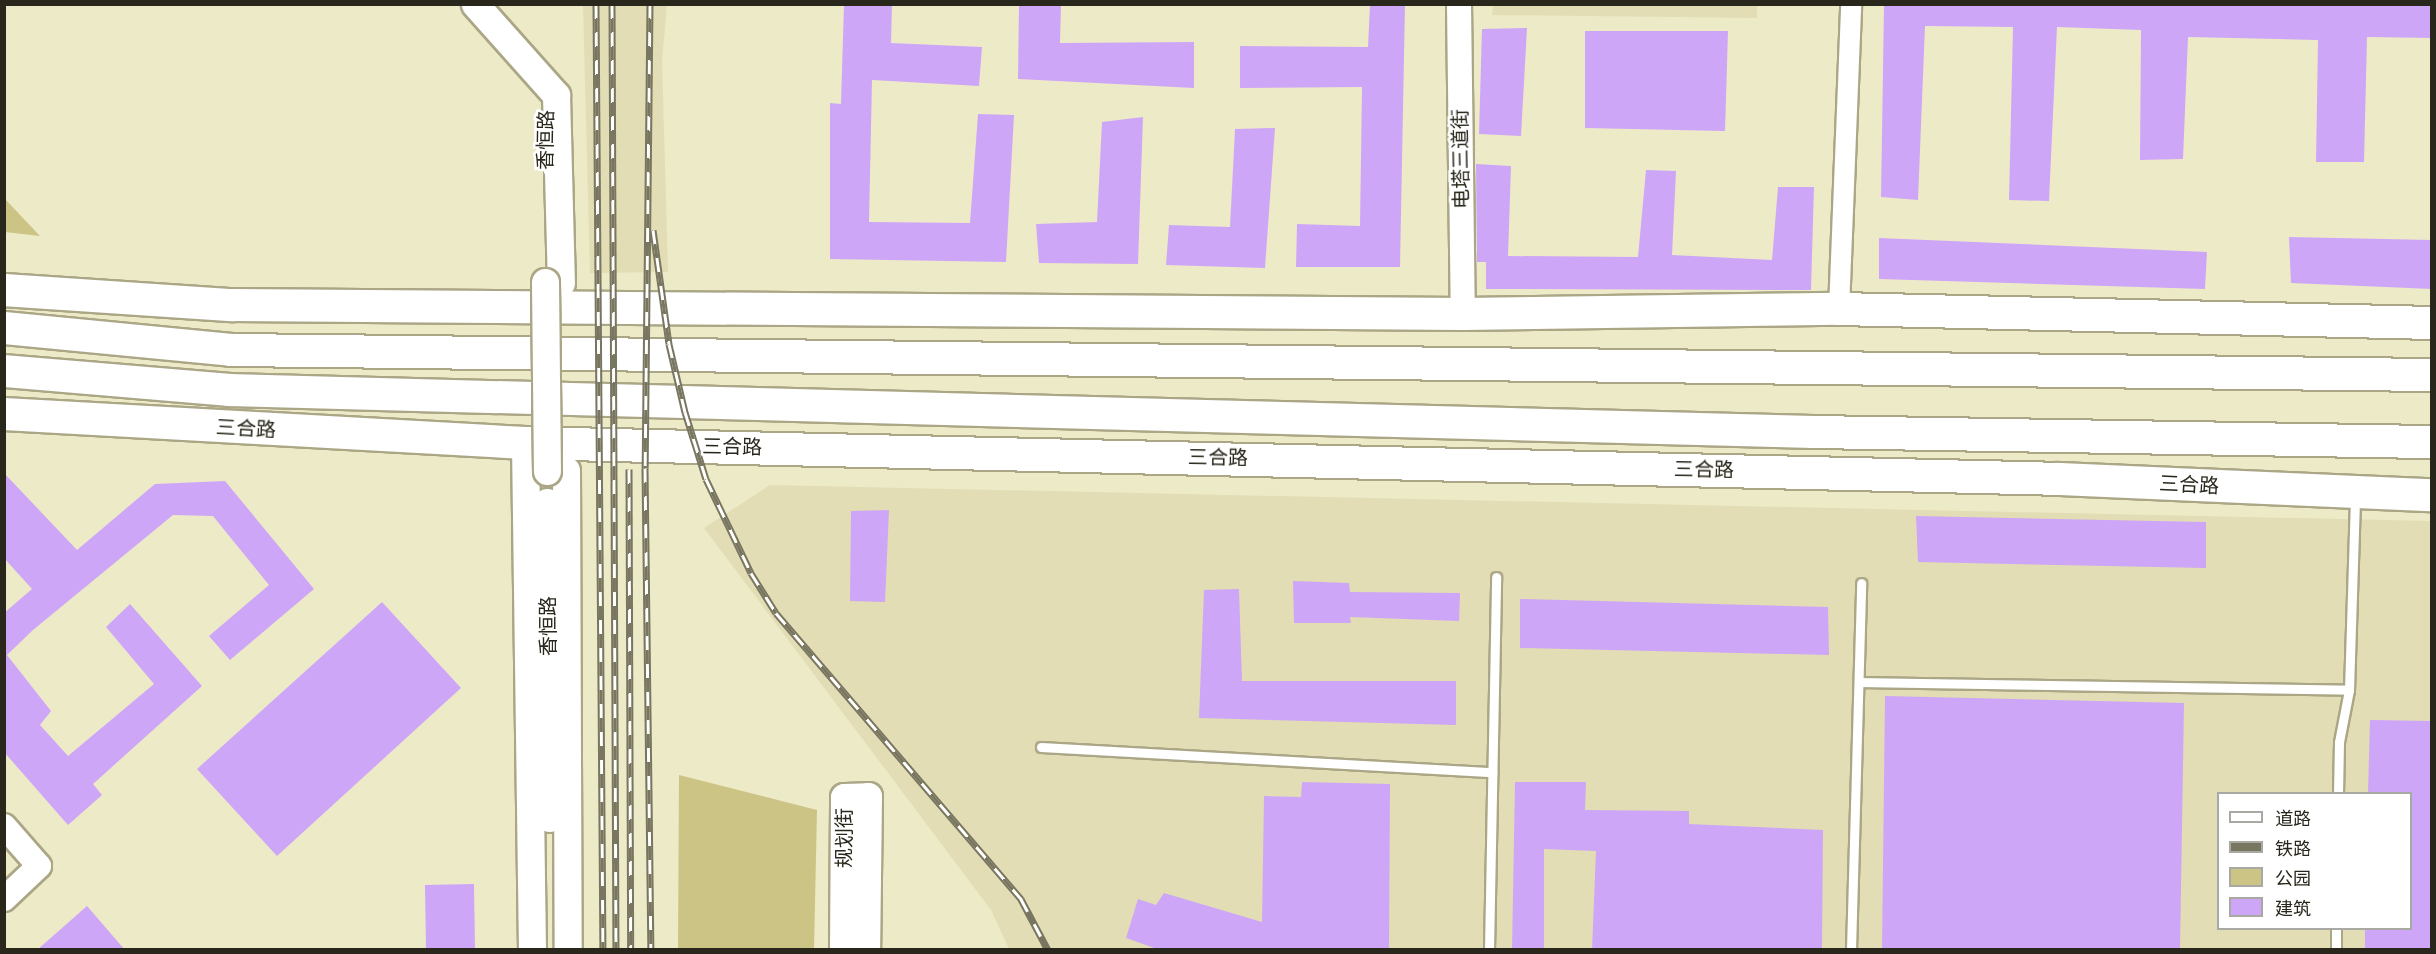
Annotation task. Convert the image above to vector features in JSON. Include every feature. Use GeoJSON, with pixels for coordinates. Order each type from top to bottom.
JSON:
{"type":"FeatureCollection","features":[{"type":"Feature","properties":{"kind":"highway"},"geometry":{"type":"LineString","coordinates":[[4,290],[232,305],[1463,314],[1839,309],[2432,323]]}},
{"type":"Feature","properties":{"kind":"highway"},"geometry":{"type":"LineString","coordinates":[[4,328],[231,350],[2432,375]]}},
{"type":"Feature","properties":{"kind":"highway"},"geometry":{"type":"LineString","coordinates":[[2313,373],[2432,353]]}},
{"type":"Feature","properties":{"kind":"highway"},"geometry":{"type":"LineString","coordinates":[[4,371],[229,390],[1813,432],[2432,442]]}},
{"type":"Feature","properties":{"kind":"highway","name":"三合路"},"geometry":{"type":"LineString","coordinates":[[4,414],[525,443],[2059,479],[2432,495]]}},
{"type":"Feature","properties":{"kind":"highway"},"geometry":{"type":"LineString","coordinates":[[1813,432],[2059,479]]}},
{"type":"Feature","properties":{"kind":"main road","name":"香恒路"},"geometry":{"type":"LineString","coordinates":[[475,4],[547,88],[556,95],[553,283],[568,950]]}},
{"type":"Feature","properties":{"kind":"main road"},"geometry":{"type":"LineString","coordinates":[[525,443],[532,950]]}},
{"type":"Feature","properties":{"kind":"main road","name":"香恒路"},"geometry":{"type":"LineString","coordinates":[[540,950],[549,897],[556,470]]}},
{"type":"Feature","properties":{"kind":"main road","name":"规划街"},"geometry":{"type":"LineString","coordinates":[[843,950],[844,797],[868,796],[866,950]]}},
{"type":"Feature","properties":{"kind":"street","name":"电塔三道街"},"geometry":{"type":"LineString","coordinates":[[1459,4],[1463,314]]}},
{"type":"Feature","properties":{"kind":"street"},"geometry":{"type":"LineString","coordinates":[[1839,309],[1851,4]]}},
{"type":"Feature","properties":{"kind":"street"},"geometry":{"type":"LineString","coordinates":[[4,826],[39,866],[4,898]]}},
{"type":"Feature","properties":{"kind":"lane"},"geometry":{"type":"LineString","coordinates":[[2338,792],[2349,690],[2355,493]]}},
{"type":"Feature","properties":{"kind":"lane"},"geometry":{"type":"LineString","coordinates":[[1489,950],[1496,577]]}},
{"type":"Feature","properties":{"kind":"lane"},"geometry":{"type":"LineString","coordinates":[[1851,950],[1861,682],[1862,583]]}},
{"type":"Feature","properties":{"kind":"lane"},"geometry":{"type":"LineString","coordinates":[[1861,682],[2349,690]]}},
{"type":"Feature","properties":{"kind":"lane"},"geometry":{"type":"LineString","coordinates":[[1041,747],[1492,772]]}},
{"type":"Feature","properties":{"kind":"lane"},"geometry":{"type":"LineString","coordinates":[[2336,930],[2336,950]]}},
{"type":"Feature","properties":{"kind":"shaded area"},"geometry":{"type":"Polygon","coordinates":[[[1493,4],[1757,5],[1757,18],[1492,15],[1493,4]]]}},
{"type":"Feature","properties":{"kind":"shaded area"},"geometry":{"type":"Polygon","coordinates":[[[583,5],[667,5],[662,60],[668,272],[590,273],[583,5]]]}},
{"type":"Feature","properties":{"kind":"shaded area"},"geometry":{"type":"Polygon","coordinates":[[[770,485],[2431,521],[2431,949],[1009,949],[991,910],[704,528],[770,485]]]}},
{"type":"Feature","properties":{"kind":"green space"},"geometry":{"type":"Polygon","coordinates":[[[5,199],[40,236],[5,232],[5,199]]]}},
{"type":"Feature","properties":{"kind":"green space"},"geometry":{"type":"Polygon","coordinates":[[[679,775],[817,810],[814,949],[678,949],[679,775]]]}},
{"type":"Feature","properties":{"kind":"building"},"geometry":{"type":"Polygon","coordinates":[[[844,4],[892,4],[891,43],[982,47],[979,86],[872,80],[869,222],[970,223],[978,114],[1014,115],[1006,262],[830,259],[830,103],[841,104],[844,4]]]}},
{"type":"Feature","properties":{"kind":"building"},"geometry":{"type":"Polygon","coordinates":[[[1019,4],[1061,4],[1060,43],[1194,42],[1194,88],[1018,79],[1019,4]]]}},
{"type":"Feature","properties":{"kind":"building"},"geometry":{"type":"Polygon","coordinates":[[[1370,4],[1405,4],[1400,267],[1296,267],[1297,224],[1360,226],[1362,87],[1240,88],[1240,46],[1368,47],[1370,4]]]}},
{"type":"Feature","properties":{"kind":"building"},"geometry":{"type":"Polygon","coordinates":[[[1884,4],[2432,4],[2432,38],[2367,37],[2364,162],[2316,162],[2318,40],[2188,37],[2183,159],[2140,160],[2141,30],[2057,27],[2049,201],[2009,200],[2013,27],[1925,26],[1918,200],[1881,197],[1884,4]]]}},
{"type":"Feature","properties":{"kind":"building"},"geometry":{"type":"Polygon","coordinates":[[[1527,28],[1521,136],[1479,134],[1482,29],[1527,28]]]}},
{"type":"Feature","properties":{"kind":"building"},"geometry":{"type":"Polygon","coordinates":[[[1585,31],[1728,31],[1725,131],[1585,128],[1585,31]]]}},
{"type":"Feature","properties":{"kind":"building"},"geometry":{"type":"Polygon","coordinates":[[[1143,117],[1138,264],[1039,263],[1036,224],[1097,222],[1102,122],[1143,117]]]}},
{"type":"Feature","properties":{"kind":"building"},"geometry":{"type":"Polygon","coordinates":[[[1275,128],[1265,268],[1166,265],[1169,225],[1230,227],[1235,129],[1275,128]]]}},
{"type":"Feature","properties":{"kind":"building"},"geometry":{"type":"Polygon","coordinates":[[[1476,164],[1511,166],[1508,256],[1638,257],[1646,170],[1676,171],[1672,255],[1772,260],[1778,187],[1814,187],[1811,290],[1486,289],[1486,262],[1477,262],[1476,164]]]}},
{"type":"Feature","properties":{"kind":"building"},"geometry":{"type":"Polygon","coordinates":[[[2289,237],[2432,240],[2432,289],[2291,283],[2289,237]]]}},
{"type":"Feature","properties":{"kind":"building"},"geometry":{"type":"Polygon","coordinates":[[[1879,238],[2207,252],[2205,289],[1879,279],[1879,238]]]}},
{"type":"Feature","properties":{"kind":"building"},"geometry":{"type":"Polygon","coordinates":[[[4,473],[77,550],[155,484],[225,481],[314,589],[230,660],[209,636],[269,585],[213,516],[173,515],[33,630],[7,655],[51,711],[40,725],[68,756],[154,684],[106,627],[130,604],[202,686],[93,784],[102,795],[68,825],[4,752],[4,613],[32,589],[4,558],[4,473]]]}},
{"type":"Feature","properties":{"kind":"building"},"geometry":{"type":"Polygon","coordinates":[[[889,510],[885,602],[850,601],[851,511],[889,510]]]}},
{"type":"Feature","properties":{"kind":"building"},"geometry":{"type":"Polygon","coordinates":[[[1916,516],[2206,522],[2206,568],[1918,562],[1916,516]]]}},
{"type":"Feature","properties":{"kind":"building"},"geometry":{"type":"Polygon","coordinates":[[[1293,581],[1349,583],[1350,592],[1460,593],[1459,621],[1350,617],[1351,623],[1294,623],[1293,581]]]}},
{"type":"Feature","properties":{"kind":"building"},"geometry":{"type":"Polygon","coordinates":[[[1239,589],[1242,681],[1456,681],[1456,725],[1199,718],[1204,590],[1239,589]]]}},
{"type":"Feature","properties":{"kind":"building"},"geometry":{"type":"Polygon","coordinates":[[[1520,599],[1828,607],[1829,655],[1520,648],[1520,599]]]}},
{"type":"Feature","properties":{"kind":"building"},"geometry":{"type":"Polygon","coordinates":[[[382,602],[461,688],[277,856],[197,769],[382,602]]]}},
{"type":"Feature","properties":{"kind":"building"},"geometry":{"type":"Polygon","coordinates":[[[1885,696],[2184,703],[2180,950],[1882,950],[1885,696]]]}},
{"type":"Feature","properties":{"kind":"building"},"geometry":{"type":"Polygon","coordinates":[[[2370,720],[2432,721],[2432,950],[2365,950],[2365,930],[2412,930],[2412,792],[2368,792],[2370,720]]]}},
{"type":"Feature","properties":{"kind":"building"},"geometry":{"type":"Polygon","coordinates":[[[1302,782],[1390,784],[1389,950],[1160,950],[1126,938],[1138,899],[1156,905],[1164,893],[1262,922],[1264,796],[1301,797],[1302,782]]]}},
{"type":"Feature","properties":{"kind":"building"},"geometry":{"type":"Polygon","coordinates":[[[1515,782],[1586,782],[1585,810],[1689,811],[1689,824],[1823,830],[1822,950],[1592,950],[1596,851],[1544,849],[1544,950],[1512,950],[1515,782]]]}},
{"type":"Feature","properties":{"kind":"building"},"geometry":{"type":"Polygon","coordinates":[[[474,884],[475,950],[426,950],[425,885],[474,884]]]}},
{"type":"Feature","properties":{"kind":"building"},"geometry":{"type":"Polygon","coordinates":[[[87,906],[125,950],[37,950],[87,906]]]}},
{"type":"Feature","properties":{"kind":"railway"},"geometry":{"type":"LineString","coordinates":[[596,4],[603,950]]}},
{"type":"Feature","properties":{"kind":"railway"},"geometry":{"type":"LineString","coordinates":[[612,4],[616,950]]}},
{"type":"Feature","properties":{"kind":"railway"},"geometry":{"type":"LineString","coordinates":[[650,4],[645,468],[651,950]]}},
{"type":"Feature","properties":{"kind":"railway"},"geometry":{"type":"LineString","coordinates":[[653,230],[669,344],[685,412],[706,479],[751,573],[776,613],[1021,899],[1048,950]]}},
{"type":"Feature","properties":{"kind":"railway"},"geometry":{"type":"LineString","coordinates":[[629,469],[631,950]]}}]}
